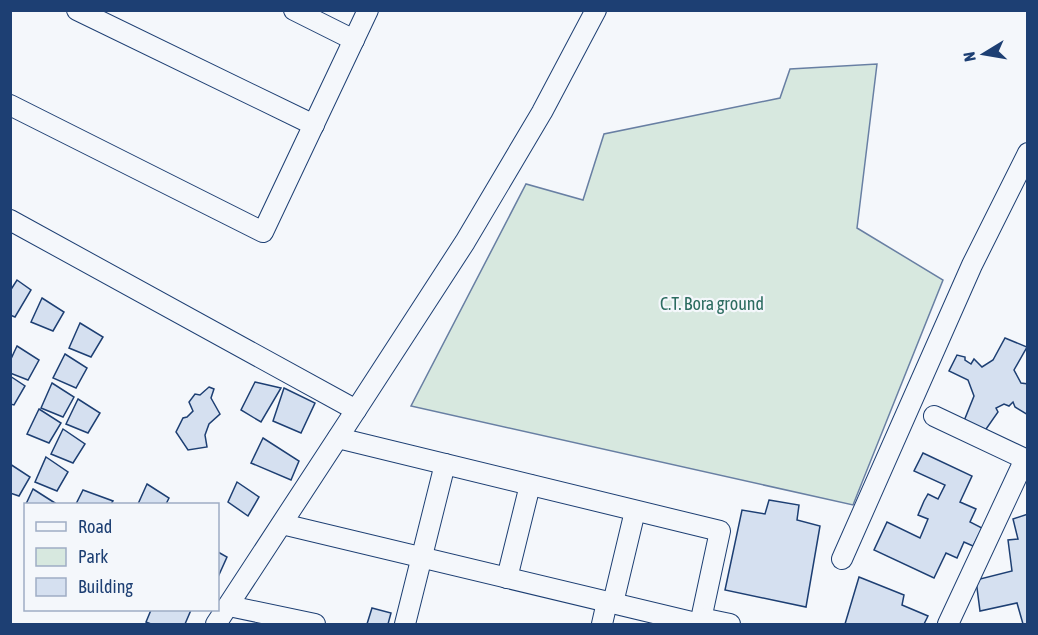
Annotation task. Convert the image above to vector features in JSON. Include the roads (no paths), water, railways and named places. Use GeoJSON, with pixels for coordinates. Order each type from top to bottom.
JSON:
{"type":"FeatureCollection","features":[{"type":"Feature","properties":{"kind":"street"},"geometry":{"type":"LineString","coordinates":[[77,10],[314,124]]}},
{"type":"Feature","properties":{"kind":"street"},"geometry":{"type":"LineString","coordinates":[[294,10],[354,40]]}},
{"type":"Feature","properties":{"kind":"street"},"geometry":{"type":"LineString","coordinates":[[10,105],[263,232],[368,10]]}},
{"type":"Feature","properties":{"kind":"street"},"geometry":{"type":"LineString","coordinates":[[216,624],[471,232],[542,112],[589,13]]}},
{"type":"Feature","properties":{"kind":"street"},"geometry":{"type":"LineString","coordinates":[[842,559],[967,276],[1028,153]]}},
{"type":"Feature","properties":{"kind":"street"},"geometry":{"type":"LineString","coordinates":[[10,220],[356,410]]}},
{"type":"Feature","properties":{"kind":"street"},"geometry":{"type":"LineString","coordinates":[[934,416],[1026,459],[948,624]]}},
{"type":"Feature","properties":{"kind":"street"},"geometry":{"type":"LineString","coordinates":[[338,438],[720,531],[700,622]]}},
{"type":"Feature","properties":{"kind":"street"},"geometry":{"type":"LineString","coordinates":[[405,624],[445,464]]}},
{"type":"Feature","properties":{"kind":"street"},"geometry":{"type":"LineString","coordinates":[[507,578],[530,485]]}},
{"type":"Feature","properties":{"kind":"street"},"geometry":{"type":"LineString","coordinates":[[602,624],[635,511]]}},
{"type":"Feature","properties":{"kind":"street"},"geometry":{"type":"LineString","coordinates":[[282,524],[610,602],[700,622],[730,624]]}},
{"type":"Feature","properties":{"kind":"street"},"geometry":{"type":"LineString","coordinates":[[229,606],[315,624]]}},
{"type":"Feature","properties":{"kind":"park label","name":"C.T. Bora ground"},"geometry":{"type":"Point","coordinates":[712,304]}}]}
